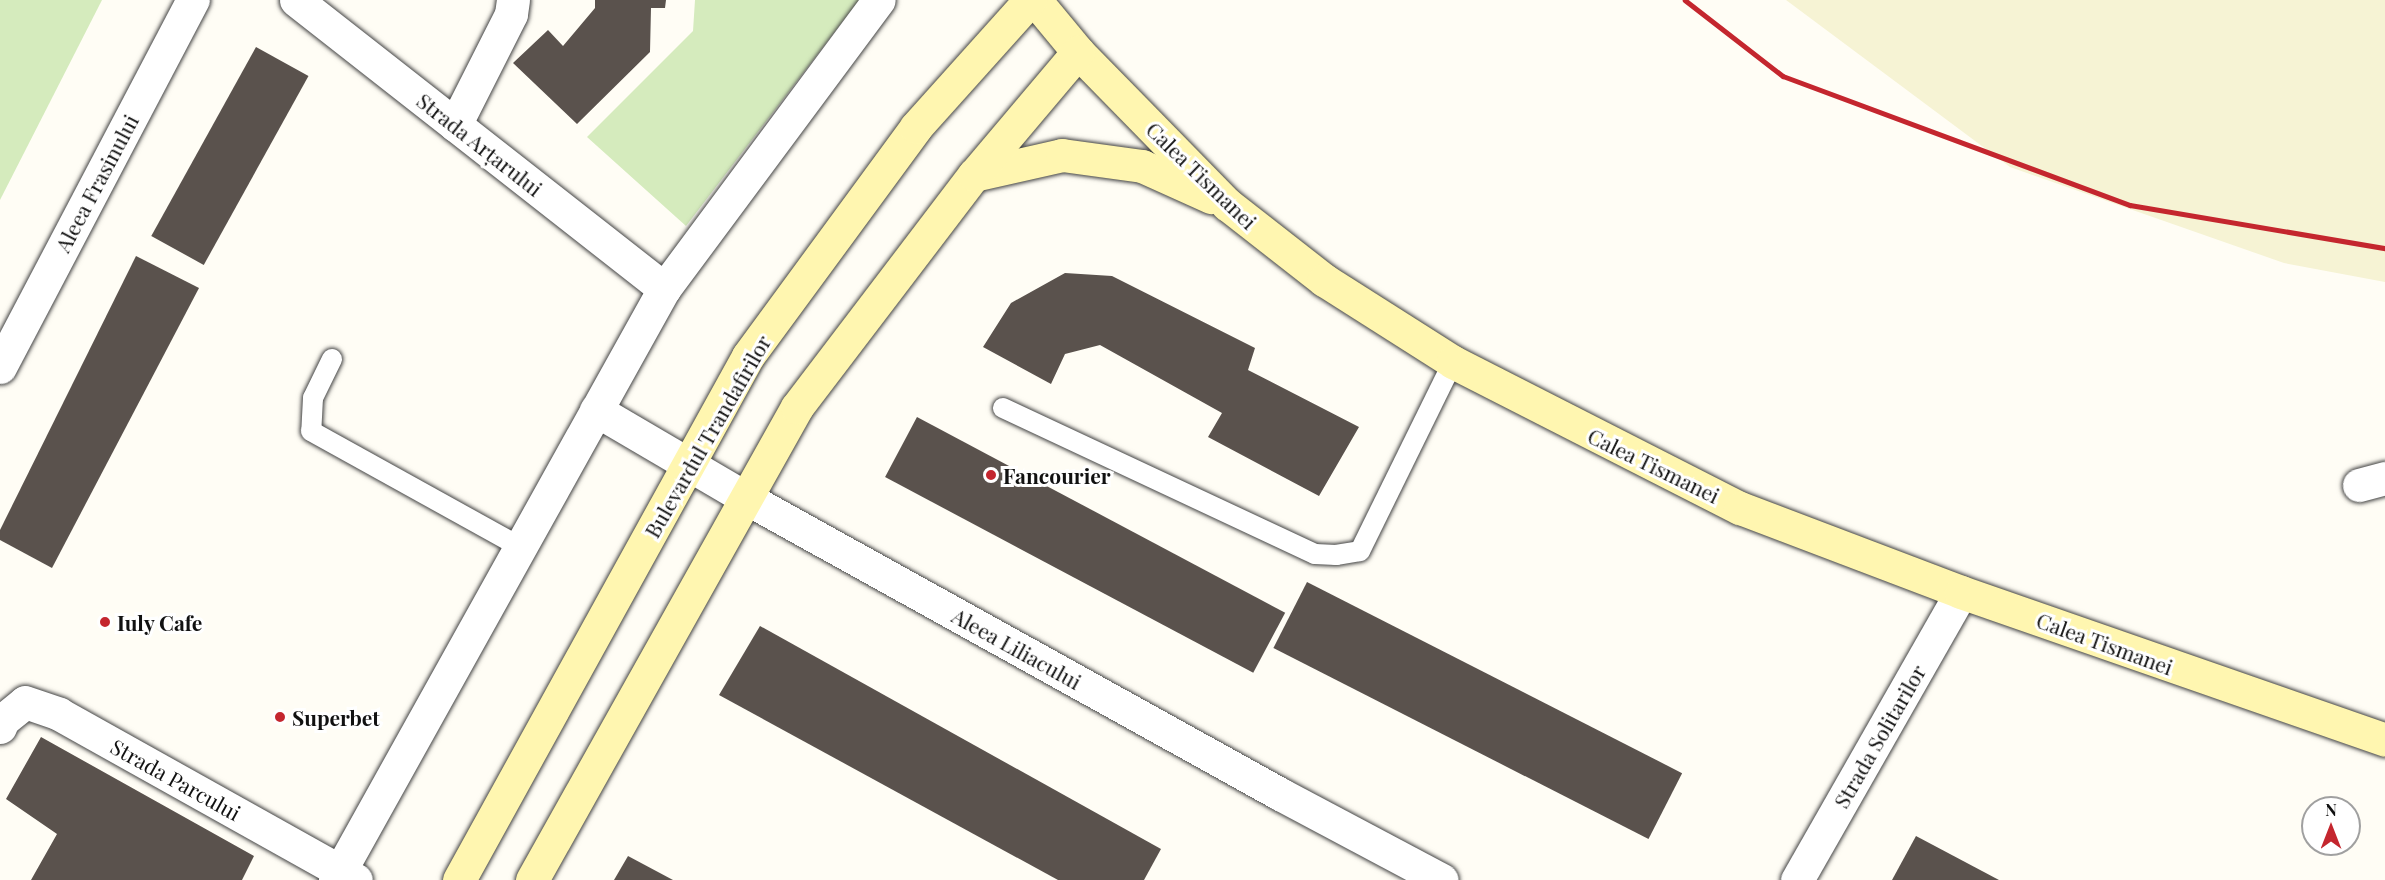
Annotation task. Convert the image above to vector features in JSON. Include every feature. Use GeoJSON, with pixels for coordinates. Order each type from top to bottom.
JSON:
{"type":"FeatureCollection","features":[{"type":"Feature","properties":{"kind":"street","name":"Aleea Frasinului"},"geometry":{"type":"LineString","coordinates":[[0,367],[193,0]]}},
{"type":"Feature","properties":{"kind":"street","name":"Strada Arțarului"},"geometry":{"type":"LineString","coordinates":[[296,0],[664,289]]}},
{"type":"Feature","properties":{"kind":"street"},"geometry":{"type":"LineString","coordinates":[[455,125],[511,14],[513,0]]}},
{"type":"Feature","properties":{"kind":"street"},"geometry":{"type":"LineString","coordinates":[[344,877],[520,547],[664,289],[879,0]]}},
{"type":"Feature","properties":{"kind":"street","name":"Bulevardul Trandafirilor"},"geometry":{"type":"LineString","coordinates":[[459,880],[748,356],[916,127],[1030,0]]}},
{"type":"Feature","properties":{"kind":"street","name":"Calea Tismanei"},"geometry":{"type":"LineString","coordinates":[[1035,0],[1078,52],[1228,205],[1324,280],[1453,362],[1551,414],[1740,508],[1961,592],[2385,740]]}},
{"type":"Feature","properties":{"kind":"street"},"geometry":{"type":"LineString","coordinates":[[532,880],[797,407],[974,175],[1078,52]]}},
{"type":"Feature","properties":{"kind":"street"},"geometry":{"type":"LineString","coordinates":[[974,175],[1062,155],[1142,166],[1228,205]]}},
{"type":"Feature","properties":{"kind":"street","name":"Aleea Liliacului"},"geometry":{"type":"LineString","coordinates":[[596,410],[746,498],[1280,794],[1442,880]]}},
{"type":"Feature","properties":{"kind":"street","name":"Strada Solitarilor"},"geometry":{"type":"LineString","coordinates":[[1797,880],[1961,592]]}},
{"type":"Feature","properties":{"kind":"street","name":"Strada Parcului"},"geometry":{"type":"LineString","coordinates":[[0,727],[3,720],[25,702],[59,714],[344,877]]}},
{"type":"Feature","properties":{"kind":"lane"},"geometry":{"type":"LineString","coordinates":[[332,359],[313,398],[311,431],[520,547]]}},
{"type":"Feature","properties":{"kind":"lane"},"geometry":{"type":"LineString","coordinates":[[1002,408],[1315,554],[1336,555],[1360,551],[1453,362]]}},
{"type":"Feature","properties":{"kind":"shaded area"},"geometry":{"type":"Polygon","coordinates":[[[1786,0],[2385,0],[2385,282],[2284,263],[2010,167],[1786,0]]]}},
{"type":"Feature","properties":{"kind":"green space"},"geometry":{"type":"Polygon","coordinates":[[[0,0],[102,0],[0,200],[0,0]]]}},
{"type":"Feature","properties":{"kind":"green space"},"geometry":{"type":"Polygon","coordinates":[[[695,0],[859,0],[686,226],[587,137],[693,31],[695,0]]]}},
{"type":"Feature","properties":{"kind":"building"},"geometry":{"type":"Polygon","coordinates":[[[595,0],[666,0],[665,8],[651,8],[650,52],[577,124],[513,63],[548,30],[563,46],[595,8],[595,0]]]}},
{"type":"Feature","properties":{"kind":"building"},"geometry":{"type":"Polygon","coordinates":[[[256,47],[308,76],[204,265],[151,236],[256,47]]]}},
{"type":"Feature","properties":{"kind":"building"},"geometry":{"type":"Polygon","coordinates":[[[136,256],[199,288],[52,568],[0,540],[0,530],[136,256]]]}},
{"type":"Feature","properties":{"kind":"building"},"geometry":{"type":"Polygon","coordinates":[[[1065,273],[1112,276],[1255,348],[1248,370],[1359,427],[1319,496],[1208,437],[1222,413],[1100,345],[1065,354],[1051,384],[983,347],[1011,303],[1065,273]]]}},
{"type":"Feature","properties":{"kind":"building"},"geometry":{"type":"Polygon","coordinates":[[[917,417],[1285,613],[1253,673],[885,477],[917,417]]]}},
{"type":"Feature","properties":{"kind":"building"},"geometry":{"type":"Polygon","coordinates":[[[1307,582],[1682,773],[1649,839],[1273,648],[1307,582]]]}},
{"type":"Feature","properties":{"kind":"building"},"geometry":{"type":"Polygon","coordinates":[[[760,626],[1161,849],[1144,880],[1058,880],[719,695],[760,626]]]}},
{"type":"Feature","properties":{"kind":"building"},"geometry":{"type":"Polygon","coordinates":[[[41,737],[254,856],[242,880],[31,880],[57,834],[6,799],[41,737]]]}},
{"type":"Feature","properties":{"kind":"building"},"geometry":{"type":"Polygon","coordinates":[[[1916,836],[1999,880],[1892,880],[1916,836]]]}},
{"type":"Feature","properties":{"kind":"building"},"geometry":{"type":"Polygon","coordinates":[[[628,856],[673,880],[614,880],[628,856]]]}},
{"type":"Feature","properties":{"kind":"railway"},"geometry":{"type":"LineString","coordinates":[[1685,0],[1783,76],[2130,205],[2385,248]]}},
{"type":"Feature","properties":{"kind":"place","name":"Fancourier"},"geometry":{"type":"Point","coordinates":[991,475]}},
{"type":"Feature","properties":{"kind":"place","name":"Iuly Cafe"},"geometry":{"type":"Point","coordinates":[105,622]}},
{"type":"Feature","properties":{"kind":"place","name":"Superbet"},"geometry":{"type":"Point","coordinates":[280,717]}}]}
